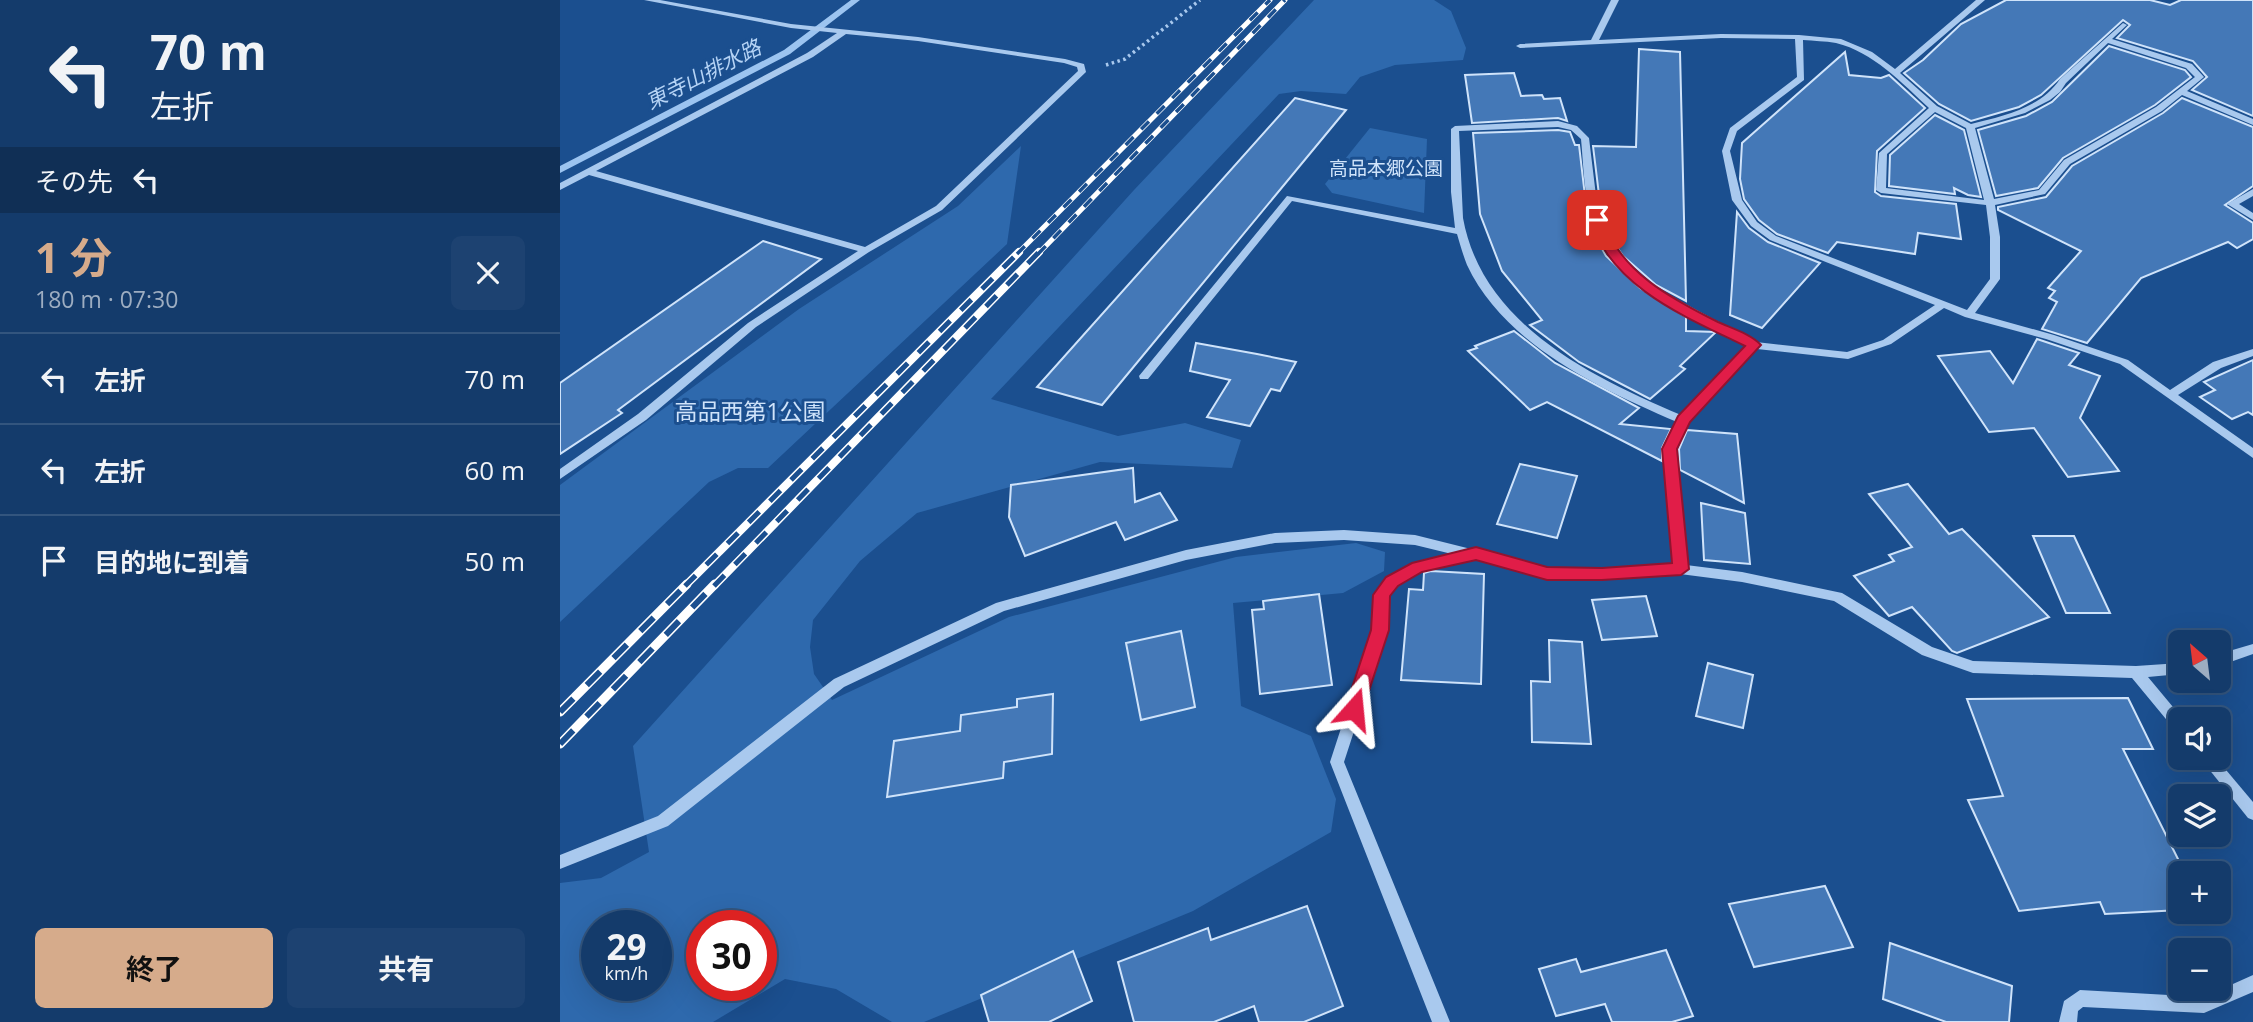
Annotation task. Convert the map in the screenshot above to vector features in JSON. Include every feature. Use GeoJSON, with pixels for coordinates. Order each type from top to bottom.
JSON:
{"type":"FeatureCollection","features":[{"type":"Feature","properties":{"kind":"street"},"geometry":{"type":"LineString","coordinates":[[560,475],[642,417],[752,325],[866,250],[939,208],[1082,72],[1081,66],[1065,61],[918,39],[792,26],[648,0]]}},
{"type":"Feature","properties":{"kind":"street"},"geometry":{"type":"LineString","coordinates":[[1593,43],[1615,0]]}},
{"type":"Feature","properties":{"kind":"street"},"geometry":{"type":"LineString","coordinates":[[1895,72],[1981,0]]}},
{"type":"Feature","properties":{"kind":"street"},"geometry":{"type":"LineString","coordinates":[[1520,47],[1721,36],[1799,37],[1838,41],[1869,54],[1895,72],[1934,108],[1970,127],[2022,113],[2060,89],[2063,81],[2123,25]]}},
{"type":"Feature","properties":{"kind":"street"},"geometry":{"type":"LineString","coordinates":[[560,187],[810,55],[844,32]]}},
{"type":"Feature","properties":{"kind":"street"},"geometry":{"type":"LineString","coordinates":[[1799,37],[1801,78],[1733,130],[1726,151],[1737,200],[1754,224],[1773,238],[1969,315],[2050,337],[2124,362],[2253,454]]}},
{"type":"Feature","properties":{"kind":"street"},"geometry":{"type":"LineString","coordinates":[[1934,108],[1883,153],[1881,190],[1990,202],[2042,192],[2067,162],[2159,109],[2200,77],[2189,66],[2107,40]]}},
{"type":"Feature","properties":{"kind":"street"},"geometry":{"type":"LineString","coordinates":[[2181,92],[2253,122]]}},
{"type":"Feature","properties":{"kind":"street"},"geometry":{"type":"LineString","coordinates":[[1683,420],[1623,396],[1577,370],[1541,344],[1506,311],[1484,282],[1469,256],[1460,232],[1455,129],[1558,124],[1574,128],[1585,138],[1592,204],[1602,236],[1617,260],[1650,289],[1754,345],[1848,356],[1887,342],[1943,304]]}},
{"type":"Feature","properties":{"kind":"street"},"geometry":{"type":"LineString","coordinates":[[1969,315],[1996,279],[1995,237],[1990,202],[1970,127]]}},
{"type":"Feature","properties":{"kind":"street"},"geometry":{"type":"LineString","coordinates":[[588,172],[866,250]]}},
{"type":"Feature","properties":{"kind":"street"},"geometry":{"type":"LineString","coordinates":[[2253,192],[2232,204],[2253,217]]}},
{"type":"Feature","properties":{"kind":"street"},"geometry":{"type":"LineString","coordinates":[[1144,376],[1290,198],[1460,232]]}},
{"type":"Feature","properties":{"kind":"street"},"geometry":{"type":"LineString","coordinates":[[1681,569],[1670,449],[1683,420],[1754,345]]}},
{"type":"Feature","properties":{"kind":"street"},"geometry":{"type":"LineString","coordinates":[[2170,395],[2217,365],[2253,352]]}},
{"type":"Feature","properties":{"kind":"street"},"geometry":{"type":"LineString","coordinates":[[560,863],[663,821],[839,683],[1001,607],[1186,555],[1275,538],[1344,535],[1415,540],[1476,553],[1547,573],[1602,574],[1681,569],[1742,577],[1837,597],[1927,651],[1973,667],[2136,672],[2168,670]]}},
{"type":"Feature","properties":{"kind":"street"},"geometry":{"type":"LineString","coordinates":[[1441,1022],[1337,762],[1380,630],[1381,595],[1392,581],[1418,567],[1476,553]]}},
{"type":"Feature","properties":{"kind":"street"},"geometry":{"type":"LineString","coordinates":[[2231,656],[2253,649]]}},
{"type":"Feature","properties":{"kind":"street"},"geometry":{"type":"LineString","coordinates":[[2136,672],[2168,711]]}},
{"type":"Feature","properties":{"kind":"street"},"geometry":{"type":"LineString","coordinates":[[2217,770],[2253,813]]}},
{"type":"Feature","properties":{"kind":"street"},"geometry":{"type":"LineString","coordinates":[[2068,1022],[2070,1007],[2080,998],[2204,1004],[2253,983]]}},
{"type":"Feature","properties":{"kind":"path"},"geometry":{"type":"LineString","coordinates":[[1082,72],[1125,59],[1200,0]]}},
{"type":"Feature","properties":{"kind":"green space"},"geometry":{"type":"Polygon","coordinates":[[[1314,0],[1434,0],[1451,11],[1466,48],[1463,60],[1395,65],[1360,77],[1346,94],[1301,91],[1279,94],[991,399],[1118,436],[1185,423],[1241,440],[1232,468],[1100,462],[917,513],[860,561],[813,620],[810,647],[814,674],[832,700],[1009,617],[1236,557],[1356,543],[1385,552],[1384,571],[1343,593],[1233,603],[1241,706],[1311,736],[1336,799],[1331,832],[1193,911],[924,1022],[892,1022],[836,989],[785,979],[777,984],[777,910],[686,910],[686,1001],[748,1001],[713,1022],[560,1022],[560,883],[601,878],[649,852],[633,746],[1134,190],[1314,0]]]}},
{"type":"Feature","properties":{"kind":"green space","name":"高品本郷公園"},"geometry":{"type":"Polygon","coordinates":[[[1370,128],[1427,139],[1424,213],[1332,193],[1325,184],[1370,128]]]}},
{"type":"Feature","properties":{"kind":"green space","name":"高品西第1公園"},"geometry":{"type":"Polygon","coordinates":[[[1021,146],[1007,244],[768,468],[738,468],[709,482],[560,622],[560,485],[799,309],[958,206],[1021,146]]]}},
{"type":"Feature","properties":{"kind":"building"},"geometry":{"type":"Polygon","coordinates":[[[2006,0],[2150,0],[2170,5],[2181,0],[2253,0],[2253,116],[2192,90],[2207,77],[2193,61],[2117,38],[2130,25],[2123,20],[2041,95],[2019,107],[1971,121],[1939,104],[1904,73],[1923,60],[1961,24],[2006,0]]]}},
{"type":"Feature","properties":{"kind":"building"},"geometry":{"type":"Polygon","coordinates":[[[2109,46],[2185,70],[2191,77],[2155,105],[2063,158],[2038,188],[1996,196],[1978,130],[2026,116],[2052,102],[2109,46]]]}},
{"type":"Feature","properties":{"kind":"building"},"geometry":{"type":"Polygon","coordinates":[[[1639,49],[1680,52],[1686,301],[1656,285],[1623,256],[1609,235],[1600,203],[1593,146],[1636,147],[1639,49]]]}},
{"type":"Feature","properties":{"kind":"building"},"geometry":{"type":"Polygon","coordinates":[[[1845,52],[1849,75],[1881,78],[1889,75],[1925,108],[1877,151],[1875,192],[1881,196],[1956,204],[1961,239],[1918,233],[1915,254],[1837,242],[1828,253],[1777,234],[1759,220],[1744,199],[1740,179],[1742,143],[1845,52]]]}},
{"type":"Feature","properties":{"kind":"building"},"geometry":{"type":"Polygon","coordinates":[[[1514,73],[1521,96],[1560,98],[1567,121],[1558,118],[1472,123],[1465,75],[1514,73]]]}},
{"type":"Feature","properties":{"kind":"building"},"geometry":{"type":"Polygon","coordinates":[[[1295,98],[1346,110],[1102,405],[1037,387],[1295,98]]]}},
{"type":"Feature","properties":{"kind":"building"},"geometry":{"type":"Polygon","coordinates":[[[2182,98],[2253,127],[2253,186],[2225,205],[2253,223],[2253,239],[2237,248],[2228,242],[2141,278],[2087,343],[2042,329],[2057,302],[2049,298],[2055,291],[2048,288],[2081,251],[1998,210],[1998,207],[2046,197],[2072,166],[2163,113],[2182,98]]]}},
{"type":"Feature","properties":{"kind":"building"},"geometry":{"type":"Polygon","coordinates":[[[1935,115],[1964,130],[1981,197],[1968,195],[1954,188],[1955,194],[1889,186],[1890,155],[1935,115]]]}},
{"type":"Feature","properties":{"kind":"building"},"geometry":{"type":"Polygon","coordinates":[[[1558,130],[1570,132],[1575,145],[1579,145],[1587,213],[1606,256],[1640,288],[1686,317],[1686,331],[1716,332],[1680,366],[1685,369],[1650,399],[1579,362],[1530,325],[1542,320],[1502,271],[1480,214],[1473,133],[1558,130]]]}},
{"type":"Feature","properties":{"kind":"building"},"geometry":{"type":"Polygon","coordinates":[[[1737,212],[1749,228],[1768,242],[1820,263],[1762,328],[1730,315],[1737,212]]]}},
{"type":"Feature","properties":{"kind":"building"},"geometry":{"type":"Polygon","coordinates":[[[763,241],[821,259],[618,410],[622,413],[560,454],[560,383],[763,241]]]}},
{"type":"Feature","properties":{"kind":"building"},"geometry":{"type":"Polygon","coordinates":[[[1514,331],[1555,363],[1639,408],[1620,424],[1671,429],[1662,448],[1662,461],[1547,402],[1530,410],[1468,351],[1514,331]]]}},
{"type":"Feature","properties":{"kind":"building"},"geometry":{"type":"Polygon","coordinates":[[[2037,339],[2079,353],[2069,365],[2100,376],[2080,418],[2119,471],[2068,477],[2034,428],[1989,432],[1938,356],[1990,351],[2013,383],[2037,339]]]}},
{"type":"Feature","properties":{"kind":"building"},"geometry":{"type":"Polygon","coordinates":[[[1196,343],[1296,362],[1280,391],[1271,389],[1250,426],[1207,417],[1230,380],[1190,371],[1196,343]]]}},
{"type":"Feature","properties":{"kind":"building"},"geometry":{"type":"Polygon","coordinates":[[[2253,360],[2253,415],[2248,412],[2232,419],[2200,397],[2215,390],[2204,382],[2253,360]]]}},
{"type":"Feature","properties":{"kind":"building"},"geometry":{"type":"Polygon","coordinates":[[[1687,430],[1737,434],[1744,503],[1680,470],[1679,449],[1687,430]]]}},
{"type":"Feature","properties":{"kind":"building"},"geometry":{"type":"Polygon","coordinates":[[[1520,464],[1577,476],[1557,538],[1497,524],[1520,464]]]}},
{"type":"Feature","properties":{"kind":"building"},"geometry":{"type":"Polygon","coordinates":[[[1133,468],[1135,502],[1160,493],[1177,520],[1125,540],[1116,522],[1025,556],[1009,517],[1011,485],[1133,468]]]}},
{"type":"Feature","properties":{"kind":"building"},"geometry":{"type":"Polygon","coordinates":[[[1908,484],[1949,534],[1962,529],[2049,617],[1957,653],[1952,651],[1912,607],[1889,616],[1854,576],[1894,561],[1889,555],[1912,547],[1869,494],[1908,484]]]}},
{"type":"Feature","properties":{"kind":"building"},"geometry":{"type":"Polygon","coordinates":[[[1701,503],[1745,513],[1750,564],[1704,560],[1701,503]]]}},
{"type":"Feature","properties":{"kind":"building"},"geometry":{"type":"Polygon","coordinates":[[[2033,536],[2074,536],[2110,613],[2066,613],[2033,536]]]}},
{"type":"Feature","properties":{"kind":"building"},"geometry":{"type":"Polygon","coordinates":[[[1431,571],[1484,574],[1481,684],[1401,680],[1409,589],[1423,590],[1424,573],[1431,571]]]}},
{"type":"Feature","properties":{"kind":"building"},"geometry":{"type":"Polygon","coordinates":[[[1319,594],[1332,685],[1260,694],[1252,610],[1264,609],[1263,601],[1319,594]]]}},
{"type":"Feature","properties":{"kind":"building"},"geometry":{"type":"Polygon","coordinates":[[[1646,596],[1657,636],[1602,640],[1592,600],[1646,596]]]}},
{"type":"Feature","properties":{"kind":"building"},"geometry":{"type":"Polygon","coordinates":[[[1181,631],[1195,707],[1141,720],[1126,643],[1181,631]]]}},
{"type":"Feature","properties":{"kind":"building"},"geometry":{"type":"Polygon","coordinates":[[[1549,640],[1582,642],[1591,744],[1532,742],[1531,681],[1550,682],[1549,640]]]}},
{"type":"Feature","properties":{"kind":"building"},"geometry":{"type":"Polygon","coordinates":[[[1708,663],[1753,675],[1743,728],[1696,716],[1708,663]]]}},
{"type":"Feature","properties":{"kind":"building"},"geometry":{"type":"Polygon","coordinates":[[[1053,694],[1052,754],[1004,762],[1003,778],[887,797],[894,741],[960,731],[961,715],[1017,707],[1017,699],[1053,694]]]}},
{"type":"Feature","properties":{"kind":"building"},"geometry":{"type":"Polygon","coordinates":[[[2128,698],[2153,749],[2123,749],[2168,839],[2168,847],[2172,847],[2179,861],[2168,861],[2168,911],[2105,914],[2100,902],[2019,911],[1968,800],[2003,796],[1967,699],[2128,698]]]}},
{"type":"Feature","properties":{"kind":"building"},"geometry":{"type":"Polygon","coordinates":[[[1825,886],[1853,947],[1754,967],[1729,904],[1825,886]]]}},
{"type":"Feature","properties":{"kind":"building"},"geometry":{"type":"Polygon","coordinates":[[[1307,906],[1343,1006],[1304,1022],[1259,1022],[1254,1006],[1214,1022],[1134,1022],[1118,962],[1208,928],[1211,940],[1307,906]]]}},
{"type":"Feature","properties":{"kind":"building"},"geometry":{"type":"Polygon","coordinates":[[[1890,943],[2012,986],[2009,1022],[1946,1022],[1883,999],[1890,943]]]}},
{"type":"Feature","properties":{"kind":"building"},"geometry":{"type":"Polygon","coordinates":[[[1666,950],[1693,1016],[1672,1022],[1612,1022],[1605,1004],[1556,1016],[1539,969],[1576,959],[1581,972],[1666,950]]]}},
{"type":"Feature","properties":{"kind":"building"},"geometry":{"type":"Polygon","coordinates":[[[1073,951],[1092,1001],[1049,1022],[989,1022],[981,995],[1073,951]]]}},
{"type":"Feature","properties":{"kind":"waterway","name":"東寺山排水路"},"geometry":{"type":"LineString","coordinates":[[560,170],[787,52],[856,0]]}},
{"type":"Feature","properties":{"kind":"railway"},"geometry":{"type":"LineString","coordinates":[[1017,254],[1270,0]]}},
{"type":"Feature","properties":{"kind":"railway"},"geometry":{"type":"LineString","coordinates":[[1038,254],[1285,0]]}},
{"type":"Feature","properties":{"kind":"railway"},"geometry":{"type":"LineString","coordinates":[[714,586],[1039,252]]}},
{"type":"Feature","properties":{"kind":"railway"},"geometry":{"type":"LineString","coordinates":[[687,584],[1017,254]]}},
{"type":"Feature","properties":{"kind":"railway"},"geometry":{"type":"LineString","coordinates":[[560,712],[687,584]]}},
{"type":"Feature","properties":{"kind":"railway"},"geometry":{"type":"LineString","coordinates":[[560,744],[715,584]]}},
{"type":"Feature","properties":{"kind":"route"},"geometry":{"type":"LineString","coordinates":[[1354,709],[1380,630],[1381,595],[1392,581],[1418,567],[1476,553],[1547,573],[1602,574],[1681,569],[1670,449],[1683,420],[1754,345],[1650,289],[1617,260],[1602,236],[1597,220]]}}]}
